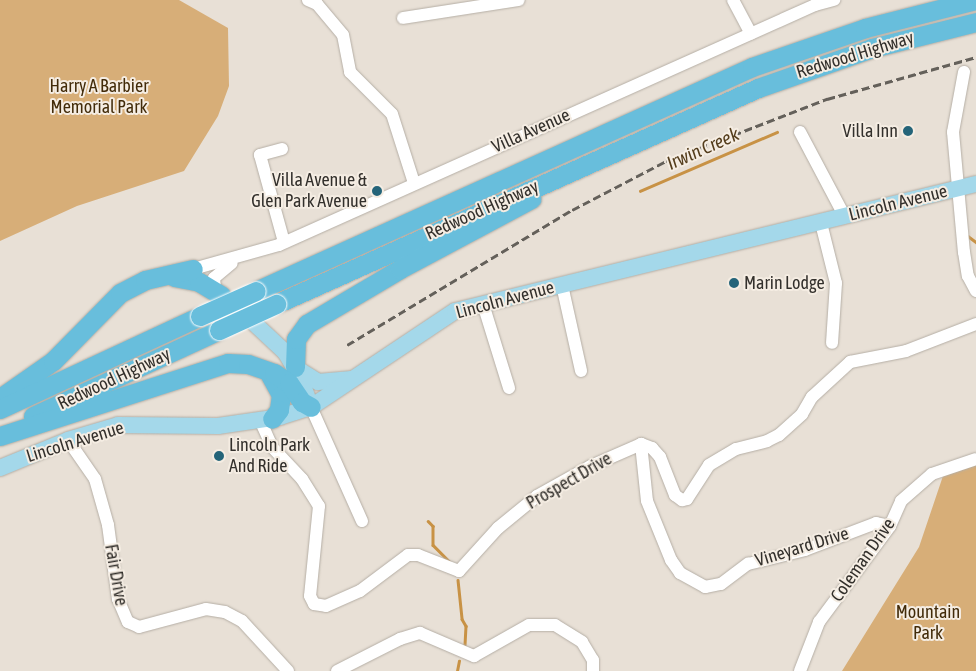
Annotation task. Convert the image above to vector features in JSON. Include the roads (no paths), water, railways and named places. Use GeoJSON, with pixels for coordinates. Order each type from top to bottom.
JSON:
{"type":"FeatureCollection","features":[{"type":"Feature","properties":{"kind":"highway","name":"Redwood Highway"},"geometry":{"type":"LineString","coordinates":[[0,409],[256,290],[752,67],[865,28],[976,0]]}},
{"type":"Feature","properties":{"kind":"highway","name":"Redwood Highway"},"geometry":{"type":"LineString","coordinates":[[0,432],[593,160],[795,73],[881,45],[976,22]]}},
{"type":"Feature","properties":{"kind":"highway"},"geometry":{"type":"LineString","coordinates":[[295,367],[296,339],[311,322],[409,264],[504,216],[593,160]]}},
{"type":"Feature","properties":{"kind":"highway"},"geometry":{"type":"LineString","coordinates":[[0,398],[53,361],[114,298],[131,286],[160,275],[193,269]]}},
{"type":"Feature","properties":{"kind":"highway"},"geometry":{"type":"LineString","coordinates":[[160,275],[199,282],[221,295]]}},
{"type":"Feature","properties":{"kind":"highway"},"geometry":{"type":"LineString","coordinates":[[0,436],[222,364],[241,363],[261,367],[284,379],[302,402],[311,407]]}},
{"type":"Feature","properties":{"kind":"highway"},"geometry":{"type":"LineString","coordinates":[[261,367],[275,380],[281,392],[280,406],[266,421]]}},
{"type":"Feature","properties":{"kind":"main road","name":"Lincoln Avenue"},"geometry":{"type":"LineString","coordinates":[[0,468],[68,440],[118,425],[218,426],[266,421],[311,407],[455,311],[976,184]]}},
{"type":"Feature","properties":{"kind":"main road"},"geometry":{"type":"LineString","coordinates":[[221,295],[271,336],[295,367],[311,407]]}},
{"type":"Feature","properties":{"kind":"main road"},"geometry":{"type":"LineString","coordinates":[[295,367],[318,382],[356,378]]}},
{"type":"Feature","properties":{"kind":"street"},"geometry":{"type":"LineString","coordinates":[[308,0],[317,4],[343,35],[350,72],[392,114],[414,183]]}},
{"type":"Feature","properties":{"kind":"street"},"geometry":{"type":"LineString","coordinates":[[403,18],[519,0]]}},
{"type":"Feature","properties":{"kind":"street"},"geometry":{"type":"LineString","coordinates":[[733,0],[751,34]]}},
{"type":"Feature","properties":{"kind":"street","name":"Villa Avenue"},"geometry":{"type":"LineString","coordinates":[[193,269],[240,258],[284,242],[817,3],[834,0]]}},
{"type":"Feature","properties":{"kind":"street"},"geometry":{"type":"LineString","coordinates":[[964,72],[953,124],[957,188],[968,276],[976,291]]}},
{"type":"Feature","properties":{"kind":"street"},"geometry":{"type":"LineString","coordinates":[[800,132],[845,217]]}},
{"type":"Feature","properties":{"kind":"street"},"geometry":{"type":"LineString","coordinates":[[282,149],[260,155],[284,242]]}},
{"type":"Feature","properties":{"kind":"street"},"geometry":{"type":"LineString","coordinates":[[821,223],[836,283],[832,343]]}},
{"type":"Feature","properties":{"kind":"street","name":"Villa Avenue"},"geometry":{"type":"LineString","coordinates":[[221,295],[215,288],[214,278],[240,258]]}},
{"type":"Feature","properties":{"kind":"street"},"geometry":{"type":"LineString","coordinates":[[562,285],[581,371]]}},
{"type":"Feature","properties":{"kind":"street"},"geometry":{"type":"LineString","coordinates":[[483,304],[509,388]]}},
{"type":"Feature","properties":{"kind":"street"},"geometry":{"type":"LineString","coordinates":[[641,444],[652,448],[660,457],[676,495],[682,500],[686,499],[709,465],[736,449],[779,435],[802,414],[812,397],[850,362],[906,350],[976,324]]}},
{"type":"Feature","properties":{"kind":"street"},"geometry":{"type":"LineString","coordinates":[[311,407],[362,521]]}},
{"type":"Feature","properties":{"kind":"street","name":"Prospect Drive"},"geometry":{"type":"LineString","coordinates":[[266,421],[272,447],[302,479],[319,506],[310,596],[314,604],[326,606],[360,591],[408,555],[418,555],[459,571],[498,528],[536,496],[591,466],[641,444]]}},
{"type":"Feature","properties":{"kind":"street","name":"Fair Drive"},"geometry":{"type":"LineString","coordinates":[[68,440],[95,479],[108,525],[118,599],[128,622],[139,626],[206,610],[225,612],[242,621],[288,671]]}},
{"type":"Feature","properties":{"kind":"street","name":"Vineyard Drive"},"geometry":{"type":"LineString","coordinates":[[641,444],[647,501],[671,560],[680,573],[705,587],[721,584],[748,564],[805,550],[876,523],[890,526]]}},
{"type":"Feature","properties":{"kind":"street","name":"Coleman Drive"},"geometry":{"type":"LineString","coordinates":[[800,671],[818,622],[890,526],[901,501],[932,474],[976,459]]}},
{"type":"Feature","properties":{"kind":"street"},"geometry":{"type":"LineString","coordinates":[[337,671],[420,633],[474,656],[529,625],[555,625],[582,642],[592,660],[593,671]]}},
{"type":"Feature","properties":{"kind":"waterway","name":"Irwin Creek"},"geometry":{"type":"LineString","coordinates":[[640,191],[777,132]]}},
{"type":"Feature","properties":{"kind":"waterway"},"geometry":{"type":"LineString","coordinates":[[968,236],[976,242]]}},
{"type":"Feature","properties":{"kind":"waterway"},"geometry":{"type":"LineString","coordinates":[[428,521],[433,526],[433,545],[451,563]]}},
{"type":"Feature","properties":{"kind":"waterway"},"geometry":{"type":"LineString","coordinates":[[458,580],[462,619],[466,626],[465,645]]}},
{"type":"Feature","properties":{"kind":"waterway"},"geometry":{"type":"LineString","coordinates":[[457,671],[459,661]]}},
{"type":"Feature","properties":{"kind":"railway"},"geometry":{"type":"LineString","coordinates":[[347,345],[572,210],[666,161],[827,99],[976,57]]}},
{"type":"Feature","properties":{"kind":"place","name":"Villa Inn"},"geometry":{"type":"Point","coordinates":[908,131]}},
{"type":"Feature","properties":{"kind":"place","name":"Villa Avenue & Glen Park Avenue"},"geometry":{"type":"Point","coordinates":[377,191]}},
{"type":"Feature","properties":{"kind":"place","name":"Marin Lodge"},"geometry":{"type":"Point","coordinates":[734,283]}},
{"type":"Feature","properties":{"kind":"place","name":"Lincoln Park And Ride"},"geometry":{"type":"Point","coordinates":[219,456]}},
{"type":"Feature","properties":{"kind":"park label","name":"Harry A Barbier Memorial Park"},"geometry":{"type":"Point","coordinates":[99,97]}},
{"type":"Feature","properties":{"kind":"park label","name":"Mountain Park"},"geometry":{"type":"Point","coordinates":[928,623]}}]}
